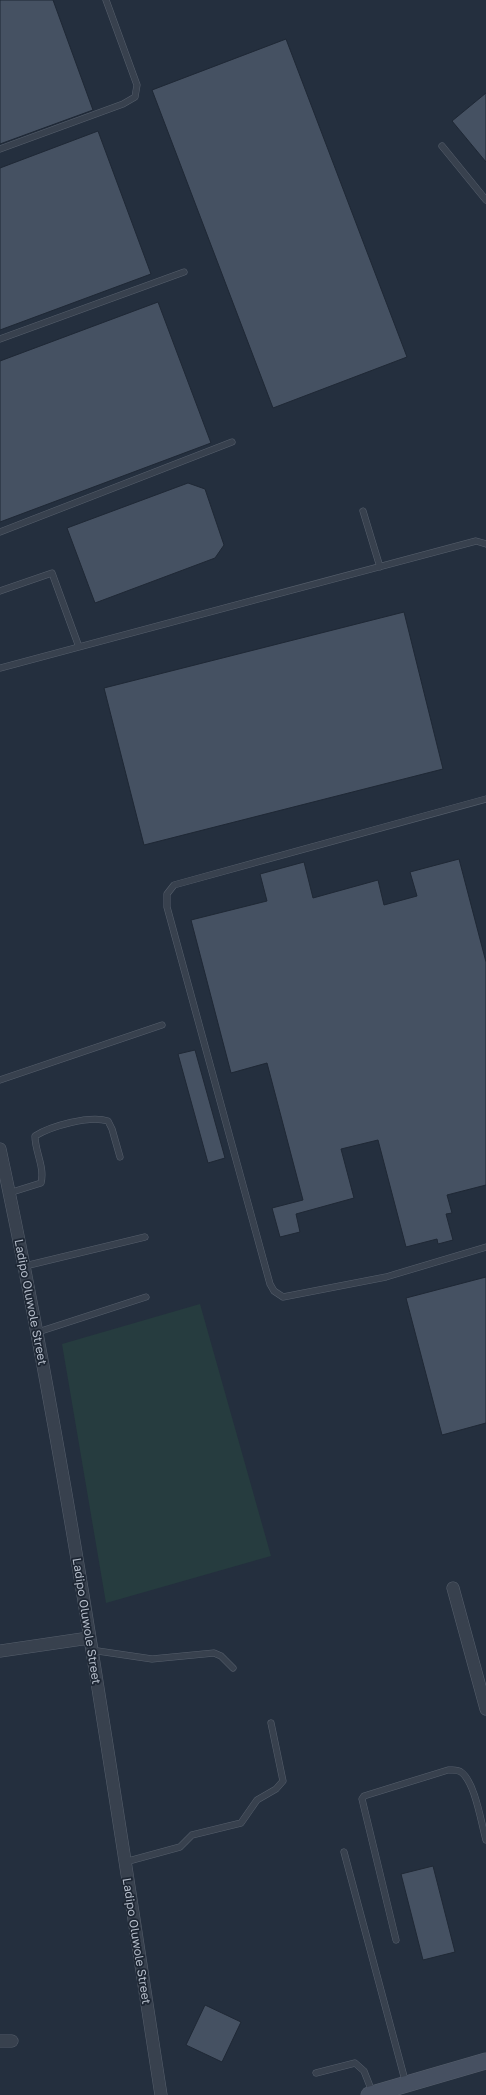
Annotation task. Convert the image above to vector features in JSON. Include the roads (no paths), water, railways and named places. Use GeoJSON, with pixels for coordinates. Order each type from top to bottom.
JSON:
{"type":"FeatureCollection","features":[{"type":"Feature","properties":{"kind":"street","name":"Ladipo Oluwole Street"},"geometry":{"type":"LineString","coordinates":[[0,1149],[25,1266],[58,1441],[161,2095]]}},
{"type":"Feature","properties":{"kind":"street"},"geometry":{"type":"LineString","coordinates":[[453,1588],[485,1703]]}},
{"type":"Feature","properties":{"kind":"street"},"geometry":{"type":"LineString","coordinates":[[0,1651],[90,1644]]}},
{"type":"Feature","properties":{"kind":"street"},"geometry":{"type":"LineString","coordinates":[[371,2094],[486,2062]]}},
{"type":"Feature","properties":{"kind":"lane"},"geometry":{"type":"LineString","coordinates":[[0,149],[123,104],[135,97],[137,85],[106,0]]}},
{"type":"Feature","properties":{"kind":"lane"},"geometry":{"type":"LineString","coordinates":[[442,146],[486,200]]}},
{"type":"Feature","properties":{"kind":"lane"},"geometry":{"type":"LineString","coordinates":[[0,340],[184,272]]}},
{"type":"Feature","properties":{"kind":"lane"},"geometry":{"type":"LineString","coordinates":[[0,532],[232,442]]}},
{"type":"Feature","properties":{"kind":"lane"},"geometry":{"type":"LineString","coordinates":[[363,511],[380,567]]}},
{"type":"Feature","properties":{"kind":"lane"},"geometry":{"type":"LineString","coordinates":[[0,668],[476,542],[486,544]]}},
{"type":"Feature","properties":{"kind":"lane"},"geometry":{"type":"LineString","coordinates":[[0,591],[52,573],[79,647]]}},
{"type":"Feature","properties":{"kind":"lane"},"geometry":{"type":"LineString","coordinates":[[486,799],[174,885],[167,894],[167,907],[270,1284],[274,1291],[283,1297],[386,1277],[486,1247]]}},
{"type":"Feature","properties":{"kind":"lane"},"geometry":{"type":"LineString","coordinates":[[0,1080],[162,1025]]}},
{"type":"Feature","properties":{"kind":"lane"},"geometry":{"type":"LineString","coordinates":[[9,1193],[31,1188],[41,1183],[44,1174],[35,1146],[35,1136],[47,1129],[99,1118],[108,1120],[120,1157]]}},
{"type":"Feature","properties":{"kind":"lane"},"geometry":{"type":"LineString","coordinates":[[25,1266],[145,1237]]}},
{"type":"Feature","properties":{"kind":"lane"},"geometry":{"type":"LineString","coordinates":[[38,1332],[146,1297]]}},
{"type":"Feature","properties":{"kind":"lane"},"geometry":{"type":"LineString","coordinates":[[90,1644],[152,1659],[214,1652],[221,1656],[233,1668]]}},
{"type":"Feature","properties":{"kind":"lane"},"geometry":{"type":"LineString","coordinates":[[124,1862],[180,1847],[192,1835],[241,1823],[257,1800],[276,1790],[283,1781],[271,1723]]}},
{"type":"Feature","properties":{"kind":"lane"},"geometry":{"type":"LineString","coordinates":[[396,1940],[362,1799],[364,1796],[448,1770],[456,1770],[461,1772],[469,1781],[486,1840]]}},
{"type":"Feature","properties":{"kind":"lane"},"geometry":{"type":"LineString","coordinates":[[344,1852],[406,2084]]}},
{"type":"Feature","properties":{"kind":"lane"},"geometry":{"type":"LineString","coordinates":[[316,2073],[355,2063],[364,2071],[371,2094]]}}]}
